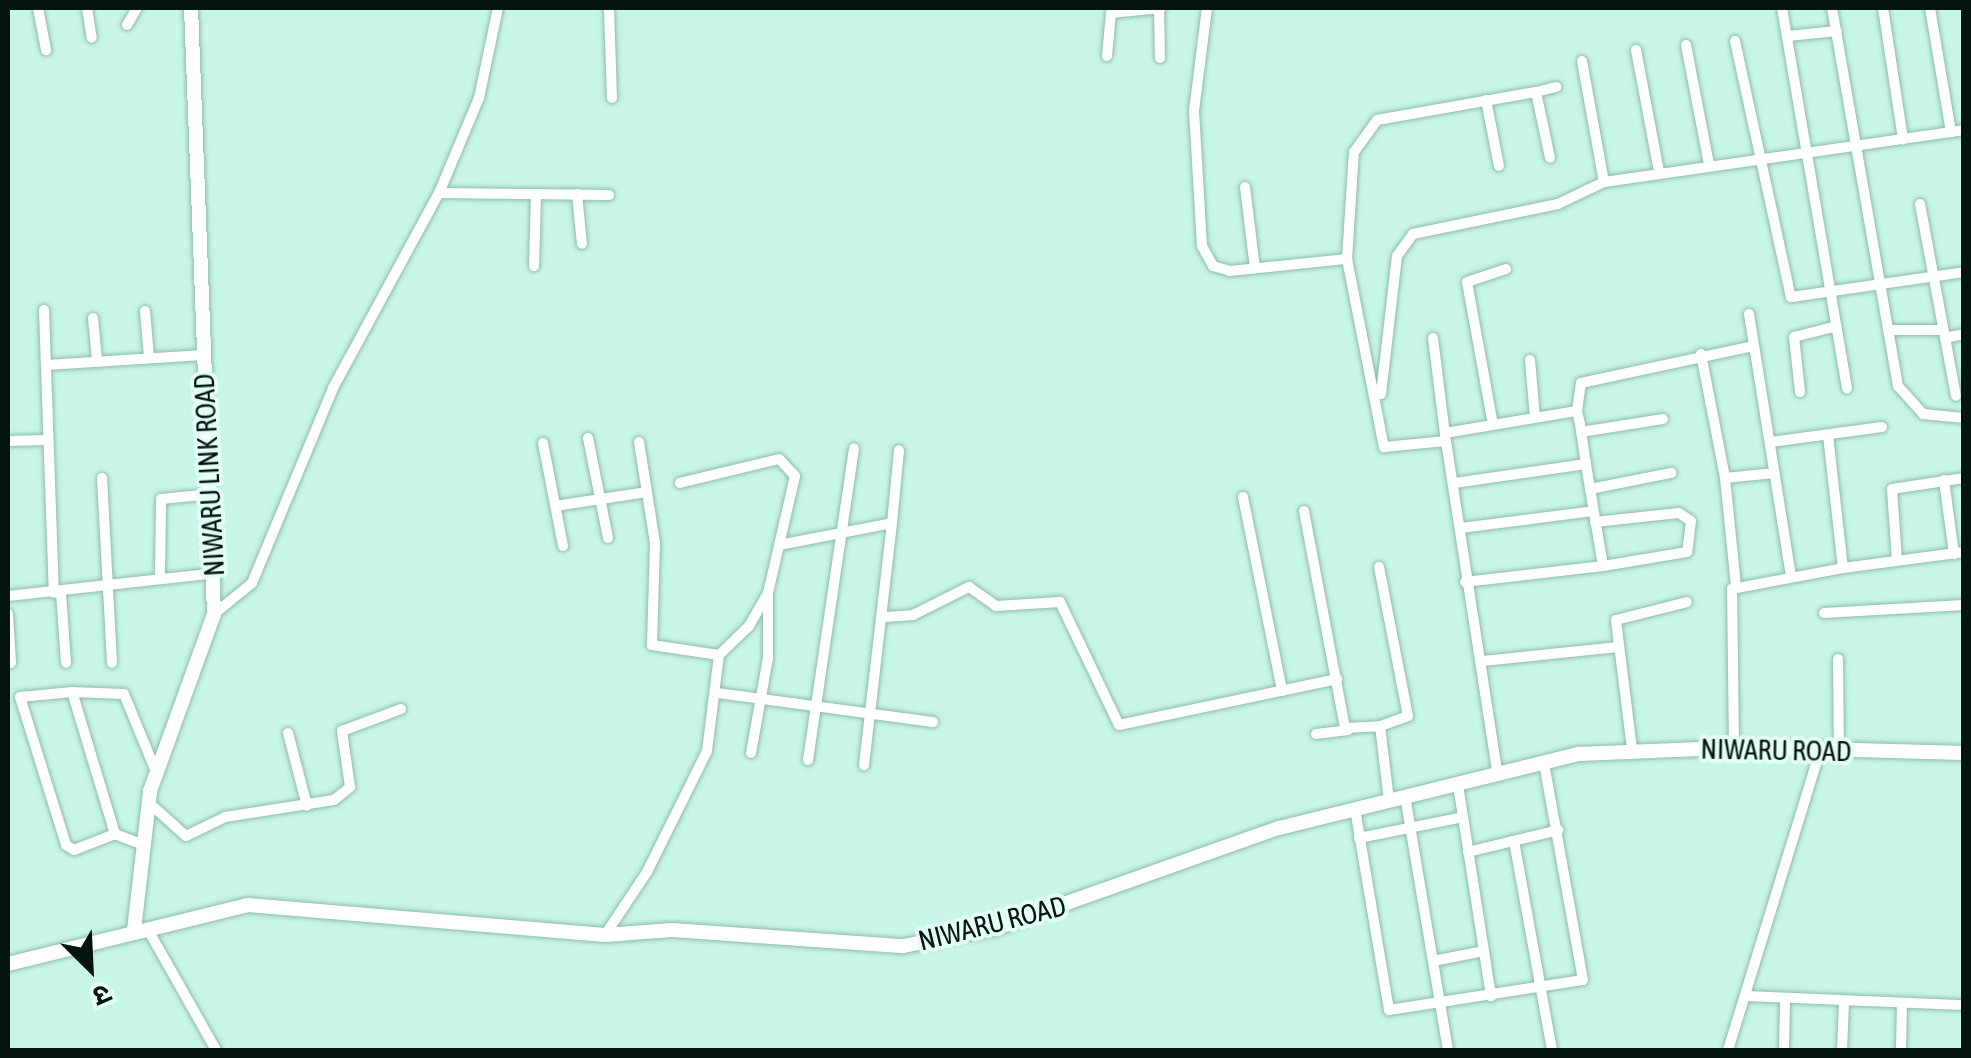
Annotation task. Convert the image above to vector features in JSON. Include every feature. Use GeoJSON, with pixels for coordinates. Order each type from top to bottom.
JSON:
{"type":"FeatureCollection","features":[{"type":"Feature","properties":{"kind":"street"},"geometry":{"type":"LineString","coordinates":[[38,8],[46,50]]}},
{"type":"Feature","properties":{"kind":"street"},"geometry":{"type":"LineString","coordinates":[[87,8],[92,38]]}},
{"type":"Feature","properties":{"kind":"street"},"geometry":{"type":"LineString","coordinates":[[126,25],[137,8]]}},
{"type":"Feature","properties":{"kind":"street","name":"NIWARU LINK ROAD"},"geometry":{"type":"LineString","coordinates":[[140,929],[141,844],[148,802],[214,614],[216,573],[203,355],[192,8]]}},
{"type":"Feature","properties":{"kind":"street"},"geometry":{"type":"LineString","coordinates":[[214,614],[252,584],[333,388],[439,193],[479,98],[498,8]]}},
{"type":"Feature","properties":{"kind":"street"},"geometry":{"type":"LineString","coordinates":[[608,8],[612,98]]}},
{"type":"Feature","properties":{"kind":"street"},"geometry":{"type":"LineString","coordinates":[[1107,56],[1111,13],[1160,8],[1160,58]]}},
{"type":"Feature","properties":{"kind":"street"},"geometry":{"type":"LineString","coordinates":[[1208,8],[1194,111],[1202,246],[1220,270],[1347,259]]}},
{"type":"Feature","properties":{"kind":"street"},"geometry":{"type":"LineString","coordinates":[[1782,8],[1812,152],[1847,388]]}},
{"type":"Feature","properties":{"kind":"street"},"geometry":{"type":"LineString","coordinates":[[1832,8],[1888,330],[1906,403],[1923,414],[1964,418]]}},
{"type":"Feature","properties":{"kind":"street"},"geometry":{"type":"LineString","coordinates":[[1883,8],[1904,139]]}},
{"type":"Feature","properties":{"kind":"street"},"geometry":{"type":"LineString","coordinates":[[1930,8],[1950,132]]}},
{"type":"Feature","properties":{"kind":"street"},"geometry":{"type":"LineString","coordinates":[[1788,36],[1837,31]]}},
{"type":"Feature","properties":{"kind":"street"},"geometry":{"type":"LineString","coordinates":[[1735,41],[1789,292],[1800,300],[1964,272]]}},
{"type":"Feature","properties":{"kind":"street"},"geometry":{"type":"LineString","coordinates":[[1686,46],[1708,164]]}},
{"type":"Feature","properties":{"kind":"street"},"geometry":{"type":"LineString","coordinates":[[1636,50],[1660,172]]}},
{"type":"Feature","properties":{"kind":"street"},"geometry":{"type":"LineString","coordinates":[[1582,61],[1604,182]]}},
{"type":"Feature","properties":{"kind":"street"},"geometry":{"type":"LineString","coordinates":[[1556,87],[1377,120],[1362,131],[1347,259],[1381,405],[1386,450],[1493,425],[1577,412]]}},
{"type":"Feature","properties":{"kind":"street"},"geometry":{"type":"LineString","coordinates":[[1536,92],[1550,158]]}},
{"type":"Feature","properties":{"kind":"street"},"geometry":{"type":"LineString","coordinates":[[1486,100],[1500,166]]}},
{"type":"Feature","properties":{"kind":"street"},"geometry":{"type":"LineString","coordinates":[[1381,405],[1394,268],[1407,239],[1558,204],[1604,182],[1964,130]]}},
{"type":"Feature","properties":{"kind":"street"},"geometry":{"type":"LineString","coordinates":[[1245,187],[1255,268]]}},
{"type":"Feature","properties":{"kind":"street"},"geometry":{"type":"LineString","coordinates":[[439,193],[610,195]]}},
{"type":"Feature","properties":{"kind":"street"},"geometry":{"type":"LineString","coordinates":[[534,266],[536,194]]}},
{"type":"Feature","properties":{"kind":"street"},"geometry":{"type":"LineString","coordinates":[[577,194],[582,244]]}},
{"type":"Feature","properties":{"kind":"street"},"geometry":{"type":"LineString","coordinates":[[1920,204],[1956,396]]}},
{"type":"Feature","properties":{"kind":"street"},"geometry":{"type":"LineString","coordinates":[[1493,425],[1467,282],[1506,270]]}},
{"type":"Feature","properties":{"kind":"street"},"geometry":{"type":"LineString","coordinates":[[44,310],[48,440],[66,663]]}},
{"type":"Feature","properties":{"kind":"street"},"geometry":{"type":"LineString","coordinates":[[145,310],[149,357]]}},
{"type":"Feature","properties":{"kind":"street"},"geometry":{"type":"LineString","coordinates":[[1748,314],[1791,576]]}},
{"type":"Feature","properties":{"kind":"street"},"geometry":{"type":"LineString","coordinates":[[93,318],[97,360]]}},
{"type":"Feature","properties":{"kind":"street"},"geometry":{"type":"LineString","coordinates":[[1800,392],[1794,336],[1838,326]]}},
{"type":"Feature","properties":{"kind":"street"},"geometry":{"type":"LineString","coordinates":[[1888,330],[1964,334]]}},
{"type":"Feature","properties":{"kind":"street"},"geometry":{"type":"LineString","coordinates":[[1433,338],[1461,528],[1465,582],[1483,661],[1498,776]]}},
{"type":"Feature","properties":{"kind":"street"},"geometry":{"type":"LineString","coordinates":[[1603,566],[1577,412],[1581,382],[1754,346]]}},
{"type":"Feature","properties":{"kind":"street"},"geometry":{"type":"LineString","coordinates":[[1701,354],[1725,478],[1736,586],[1729,604],[1734,747]]}},
{"type":"Feature","properties":{"kind":"street"},"geometry":{"type":"LineString","coordinates":[[46,365],[203,355]]}},
{"type":"Feature","properties":{"kind":"street"},"geometry":{"type":"LineString","coordinates":[[1530,360],[1535,418]]}},
{"type":"Feature","properties":{"kind":"street"},"geometry":{"type":"LineString","coordinates":[[1581,432],[1663,419]]}},
{"type":"Feature","properties":{"kind":"street"},"geometry":{"type":"LineString","coordinates":[[1770,442],[1882,427]]}},
{"type":"Feature","properties":{"kind":"street"},"geometry":{"type":"LineString","coordinates":[[1828,435],[1844,568]]}},
{"type":"Feature","properties":{"kind":"street"},"geometry":{"type":"LineString","coordinates":[[588,438],[608,538]]}},
{"type":"Feature","properties":{"kind":"street"},"geometry":{"type":"LineString","coordinates":[[8,441],[48,440]]}},
{"type":"Feature","properties":{"kind":"street"},"geometry":{"type":"LineString","coordinates":[[639,442],[655,543],[652,645],[718,655]]}},
{"type":"Feature","properties":{"kind":"street"},"geometry":{"type":"LineString","coordinates":[[543,443],[564,546]]}},
{"type":"Feature","properties":{"kind":"street"},"geometry":{"type":"LineString","coordinates":[[808,760],[854,448]]}},
{"type":"Feature","properties":{"kind":"street"},"geometry":{"type":"LineString","coordinates":[[864,766],[886,617],[899,450]]}},
{"type":"Feature","properties":{"kind":"street"},"geometry":{"type":"LineString","coordinates":[[680,483],[789,461],[795,476],[768,593],[760,700],[751,752]]}},
{"type":"Feature","properties":{"kind":"street"},"geometry":{"type":"LineString","coordinates":[[1454,484],[1586,464]]}},
{"type":"Feature","properties":{"kind":"street"},"geometry":{"type":"LineString","coordinates":[[1590,490],[1672,473]]}},
{"type":"Feature","properties":{"kind":"street"},"geometry":{"type":"LineString","coordinates":[[1725,478],[1775,473]]}},
{"type":"Feature","properties":{"kind":"street"},"geometry":{"type":"LineString","coordinates":[[102,478],[112,663]]}},
{"type":"Feature","properties":{"kind":"street"},"geometry":{"type":"LineString","coordinates":[[1897,562],[1892,489],[1964,478]]}},
{"type":"Feature","properties":{"kind":"street"},"geometry":{"type":"LineString","coordinates":[[1736,586],[1958,553],[1944,480]]}},
{"type":"Feature","properties":{"kind":"street"},"geometry":{"type":"LineString","coordinates":[[555,506],[647,492]]}},
{"type":"Feature","properties":{"kind":"street"},"geometry":{"type":"LineString","coordinates":[[160,575],[158,504],[212,494]]}},
{"type":"Feature","properties":{"kind":"street"},"geometry":{"type":"LineString","coordinates":[[1244,496],[1282,691]]}},
{"type":"Feature","properties":{"kind":"street"},"geometry":{"type":"LineString","coordinates":[[1304,512],[1348,730]]}},
{"type":"Feature","properties":{"kind":"street"},"geometry":{"type":"LineString","coordinates":[[1461,528],[1679,513],[1691,522],[1687,552],[1465,582]]}},
{"type":"Feature","properties":{"kind":"street"},"geometry":{"type":"LineString","coordinates":[[779,545],[892,522]]}},
{"type":"Feature","properties":{"kind":"street"},"geometry":{"type":"LineString","coordinates":[[1316,734],[1380,726],[1408,716],[1378,566]]}},
{"type":"Feature","properties":{"kind":"street"},"geometry":{"type":"LineString","coordinates":[[8,596],[108,590],[160,575],[216,573]]}},
{"type":"Feature","properties":{"kind":"street"},"geometry":{"type":"LineString","coordinates":[[886,617],[916,614],[968,587],[996,606],[1060,602],[1119,725],[1337,678]]}},
{"type":"Feature","properties":{"kind":"street"},"geometry":{"type":"LineString","coordinates":[[605,936],[696,775],[718,693],[718,655],[750,626],[768,593]]}},
{"type":"Feature","properties":{"kind":"street"},"geometry":{"type":"LineString","coordinates":[[1632,749],[1618,647],[1619,617],[1686,602]]}},
{"type":"Feature","properties":{"kind":"street"},"geometry":{"type":"LineString","coordinates":[[1824,613],[1964,605]]}},
{"type":"Feature","properties":{"kind":"street"},"geometry":{"type":"LineString","coordinates":[[8,614],[11,663]]}},
{"type":"Feature","properties":{"kind":"street"},"geometry":{"type":"LineString","coordinates":[[1483,661],[1618,647]]}},
{"type":"Feature","properties":{"kind":"street"},"geometry":{"type":"LineString","coordinates":[[1838,659],[1838,754]]}},
{"type":"Feature","properties":{"kind":"street"},"geometry":{"type":"LineString","coordinates":[[141,844],[115,834],[74,850],[66,845],[20,697],[72,692],[124,694],[157,774]]}},
{"type":"Feature","properties":{"kind":"street"},"geometry":{"type":"LineString","coordinates":[[72,692],[115,834]]}},
{"type":"Feature","properties":{"kind":"street"},"geometry":{"type":"LineString","coordinates":[[718,693],[934,722]]}},
{"type":"Feature","properties":{"kind":"street"},"geometry":{"type":"LineString","coordinates":[[148,802],[186,836],[225,817],[306,806],[348,793],[339,737],[346,726],[400,709]]}},
{"type":"Feature","properties":{"kind":"street"},"geometry":{"type":"LineString","coordinates":[[1380,726],[1397,798],[1410,827],[1448,1050]]}},
{"type":"Feature","properties":{"kind":"street"},"geometry":{"type":"LineString","coordinates":[[288,733],[306,806]]}},
{"type":"Feature","properties":{"kind":"street","name":"NIWARU ROAD"},"geometry":{"type":"LineString","coordinates":[[8,964],[248,905],[605,936],[672,930],[917,944],[996,928],[1355,808],[1544,764],[1632,749],[1734,747],[1819,755],[1964,754]]}},
{"type":"Feature","properties":{"kind":"street"},"geometry":{"type":"LineString","coordinates":[[1728,1050],[1819,755]]}},
{"type":"Feature","properties":{"kind":"street"},"geometry":{"type":"LineString","coordinates":[[1355,808],[1387,1008],[1441,1005],[1542,987],[1588,974],[1544,764]]}},
{"type":"Feature","properties":{"kind":"street"},"geometry":{"type":"LineString","coordinates":[[1458,785],[1490,996]]}},
{"type":"Feature","properties":{"kind":"street"},"geometry":{"type":"LineString","coordinates":[[1360,838],[1463,817]]}},
{"type":"Feature","properties":{"kind":"street"},"geometry":{"type":"LineString","coordinates":[[1468,852],[1558,830]]}},
{"type":"Feature","properties":{"kind":"street"},"geometry":{"type":"LineString","coordinates":[[1514,841],[1552,1050]]}},
{"type":"Feature","properties":{"kind":"street"},"geometry":{"type":"LineString","coordinates":[[140,929],[216,1050]]}},
{"type":"Feature","properties":{"kind":"street"},"geometry":{"type":"LineString","coordinates":[[1434,962],[1484,951]]}},
{"type":"Feature","properties":{"kind":"street"},"geometry":{"type":"LineString","coordinates":[[1746,996],[1785,1001],[1964,1006]]}},
{"type":"Feature","properties":{"kind":"street"},"geometry":{"type":"LineString","coordinates":[[1784,1050],[1785,1001]]}},
{"type":"Feature","properties":{"kind":"street"},"geometry":{"type":"LineString","coordinates":[[1842,1050],[1844,1002]]}},
{"type":"Feature","properties":{"kind":"street"},"geometry":{"type":"LineString","coordinates":[[1900,1050],[1902,1003]]}}]}
